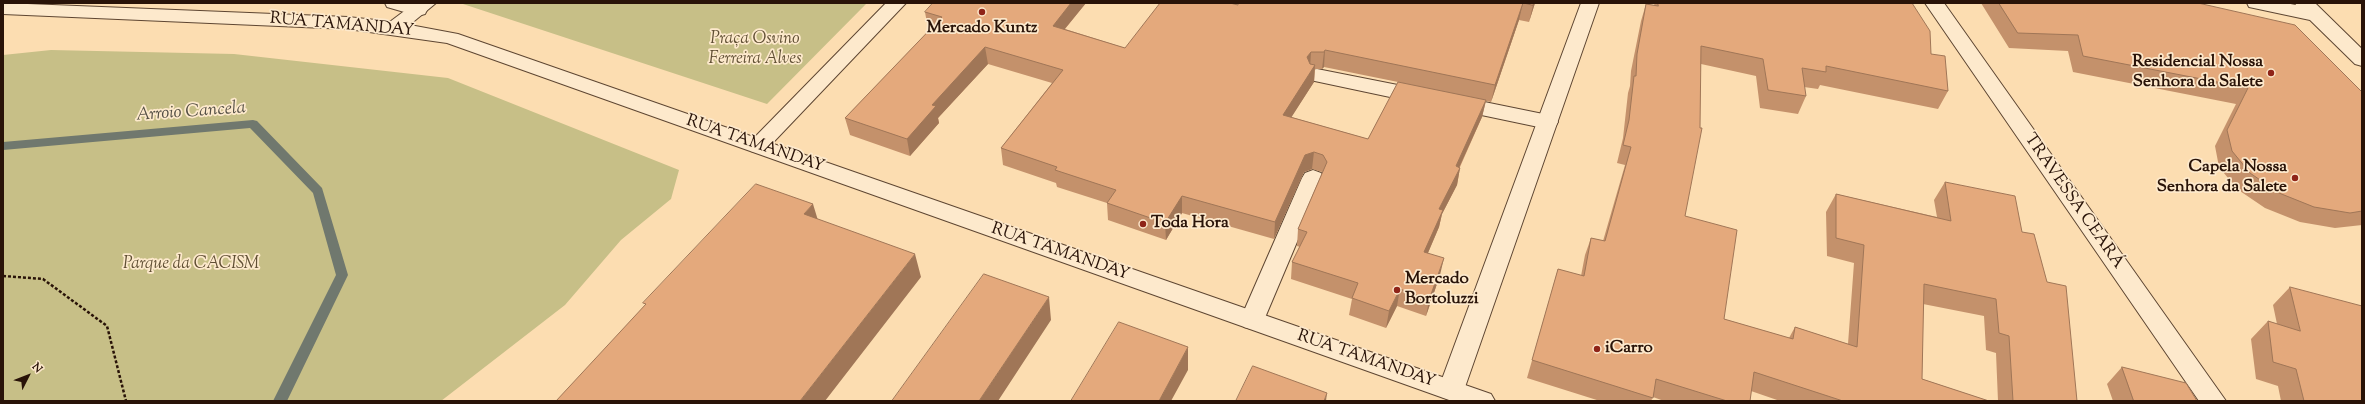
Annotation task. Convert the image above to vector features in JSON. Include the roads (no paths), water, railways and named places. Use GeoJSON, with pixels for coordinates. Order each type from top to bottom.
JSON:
{"type":"FeatureCollection","features":[{"type":"Feature","properties":{"kind":"street"},"geometry":{"type":"LineString","coordinates":[[394,3],[423,6]]}},
{"type":"Feature","properties":{"kind":"street"},"geometry":{"type":"LineString","coordinates":[[758,146],[897,3]]}},
{"type":"Feature","properties":{"kind":"street"},"geometry":{"type":"LineString","coordinates":[[1451,390],[1590,3]]}},
{"type":"Feature","properties":{"kind":"street","name":"TRAVESSA CEARÁ"},"geometry":{"type":"LineString","coordinates":[[1934,3],[2213,401]]}},
{"type":"Feature","properties":{"kind":"street"},"geometry":{"type":"LineString","coordinates":[[2256,3],[2310,9],[2362,60]]}},
{"type":"Feature","properties":{"kind":"street"},"geometry":{"type":"LineString","coordinates":[[394,28],[423,6]]}},
{"type":"Feature","properties":{"kind":"street","name":"RUA TAMANDAY"},"geometry":{"type":"LineString","coordinates":[[3,8],[348,23],[394,28],[451,38],[1482,401]]}},
{"type":"Feature","properties":{"kind":"street"},"geometry":{"type":"LineString","coordinates":[[1316,75],[1548,122]]}},
{"type":"Feature","properties":{"kind":"street"},"geometry":{"type":"LineString","coordinates":[[1252,320],[1313,178]]}},
{"type":"Feature","properties":{"kind":"waterway","name":"Arroio Cancela"},"geometry":{"type":"LineString","coordinates":[[3,146],[253,124],[318,191],[342,275],[280,401]]}},
{"type":"Feature","properties":{"kind":"place","name":"Mercado Kuntz"},"geometry":{"type":"Point","coordinates":[982,12]}},
{"type":"Feature","properties":{"kind":"place","name":"Residencial Nossa Senhora da Salete"},"geometry":{"type":"Point","coordinates":[2271,73]}},
{"type":"Feature","properties":{"kind":"place","name":"Capela Nossa Senhora da Salete"},"geometry":{"type":"Point","coordinates":[2295,178]}},
{"type":"Feature","properties":{"kind":"place","name":"Toda Hora"},"geometry":{"type":"Point","coordinates":[1143,224]}},
{"type":"Feature","properties":{"kind":"place","name":"Mercado Bortoluzzi"},"geometry":{"type":"Point","coordinates":[1397,290]}},
{"type":"Feature","properties":{"kind":"place","name":"iCarro"},"geometry":{"type":"Point","coordinates":[1597,349]}},
{"type":"Feature","properties":{"kind":"park label","name":"Praça Osvino Ferreira Alves"},"geometry":{"type":"Point","coordinates":[755,50]}},
{"type":"Feature","properties":{"kind":"park label","name":"Parque da CACISM"},"geometry":{"type":"Point","coordinates":[191,265]}}]}
